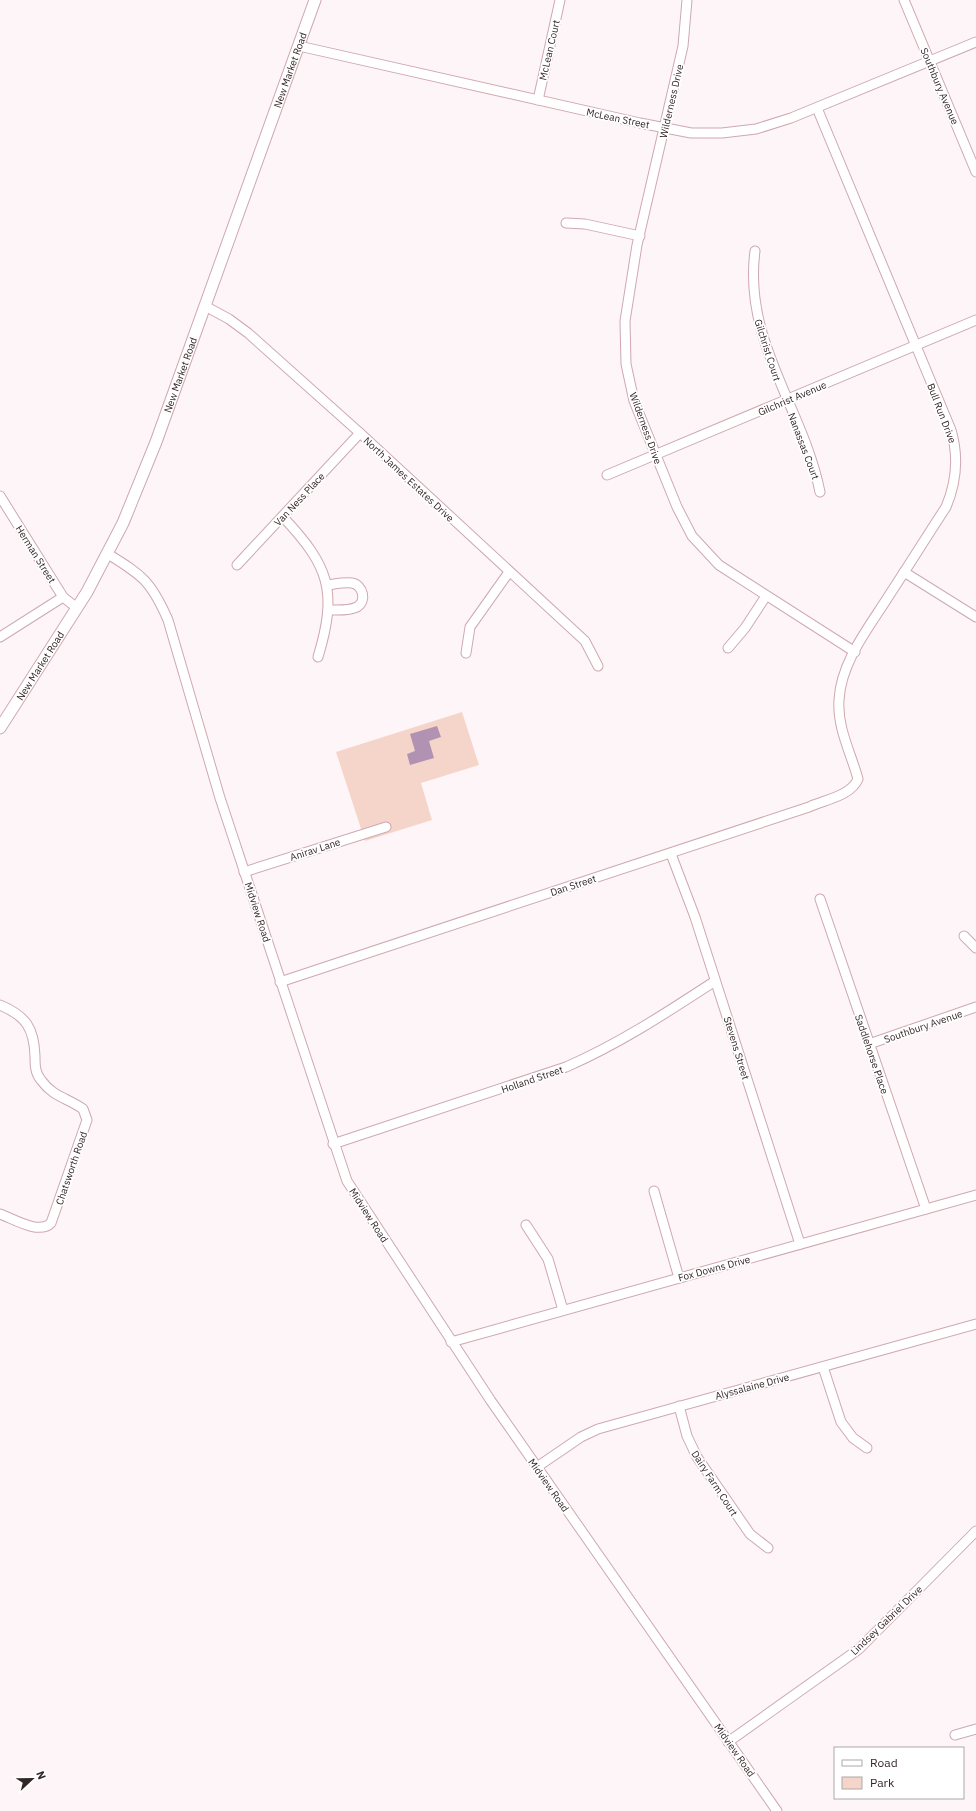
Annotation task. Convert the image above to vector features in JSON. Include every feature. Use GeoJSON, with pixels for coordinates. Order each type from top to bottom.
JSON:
{"type":"FeatureCollection","features":[{"type":"Feature","properties":{"kind":"main road","name":"New Market Road"},"geometry":{"type":"LineString","coordinates":[[0,728],[77,608],[108,554],[145,468],[315,0]]}},
{"type":"Feature","properties":{"kind":"street","name":"McLean Court"},"geometry":{"type":"LineString","coordinates":[[538,100],[560,0]]}},
{"type":"Feature","properties":{"kind":"street","name":"Wilderness Drive"},"geometry":{"type":"LineString","coordinates":[[687,0],[685,39],[627,300],[624,341],[626,364],[634,401],[684,523],[701,548],[727,571],[855,652]]}},
{"type":"Feature","properties":{"kind":"street","name":"Southbury Avenue"},"geometry":{"type":"LineString","coordinates":[[904,0],[976,172]]}},
{"type":"Feature","properties":{"kind":"street","name":"McLean Street"},"geometry":{"type":"LineString","coordinates":[[299,46],[691,133],[738,132],[774,124],[817,108],[976,42]]}},
{"type":"Feature","properties":{"kind":"street","name":"Bull Run Drive"},"geometry":{"type":"LineString","coordinates":[[817,108],[951,430],[957,461],[954,484],[946,507],[904,572],[855,652],[844,673],[840,690],[839,707],[841,726],[858,778]]}},
{"type":"Feature","properties":{"kind":"street"},"geometry":{"type":"LineString","coordinates":[[566,222],[585,224],[640,236]]}},
{"type":"Feature","properties":{"kind":"street","name":"Gilchrist Court"},"geometry":{"type":"LineString","coordinates":[[755,251],[752,273],[755,306],[766,349],[786,400]]}},
{"type":"Feature","properties":{"kind":"street","name":"North James Estates Drive"},"geometry":{"type":"LineString","coordinates":[[205,306],[229,319],[244,330],[360,433],[585,641],[598,666]]}},
{"type":"Feature","properties":{"kind":"street","name":"Gilchrist Avenue"},"geometry":{"type":"LineString","coordinates":[[607,475],[976,320]]}},
{"type":"Feature","properties":{"kind":"street","name":"Nanassas Court"},"geometry":{"type":"LineString","coordinates":[[786,400],[810,458],[820,492]]}},
{"type":"Feature","properties":{"kind":"street","name":"Van Ness Place"},"geometry":{"type":"LineString","coordinates":[[237,565],[360,433]]}},
{"type":"Feature","properties":{"kind":"street","name":"Herman Street"},"geometry":{"type":"LineString","coordinates":[[0,496],[63,597],[77,608]]}},
{"type":"Feature","properties":{"kind":"street"},"geometry":{"type":"LineString","coordinates":[[282,517],[304,540],[314,554],[327,585],[329,610],[328,621],[318,657]]}},
{"type":"Feature","properties":{"kind":"street","name":"Midview Road"},"geometry":{"type":"LineString","coordinates":[[108,554],[144,578],[156,595],[166,614],[197,725],[244,872],[333,1144],[347,1180],[451,1342],[777,1811]]}},
{"type":"Feature","properties":{"kind":"street"},"geometry":{"type":"LineString","coordinates":[[466,652],[470,627],[509,572]]}},
{"type":"Feature","properties":{"kind":"street"},"geometry":{"type":"LineString","coordinates":[[904,572],[976,617]]}},
{"type":"Feature","properties":{"kind":"street"},"geometry":{"type":"LineString","coordinates":[[327,585],[352,583],[361,589],[363,595],[360,604],[356,608],[329,610]]}},
{"type":"Feature","properties":{"kind":"street"},"geometry":{"type":"LineString","coordinates":[[728,648],[745,628],[766,596]]}},
{"type":"Feature","properties":{"kind":"street"},"geometry":{"type":"LineString","coordinates":[[0,637],[63,597]]}},
{"type":"Feature","properties":{"kind":"street","name":"Dan Street"},"geometry":{"type":"LineString","coordinates":[[280,982],[671,854],[809,807],[849,791],[856,784],[858,778]]}},
{"type":"Feature","properties":{"kind":"street","name":"Anirav Lane"},"geometry":{"type":"LineString","coordinates":[[244,872],[386,827]]}},
{"type":"Feature","properties":{"kind":"street","name":"Stevens Street"},"geometry":{"type":"LineString","coordinates":[[671,854],[695,917],[800,1244]]}},
{"type":"Feature","properties":{"kind":"street","name":"Saddlehorse Place"},"geometry":{"type":"LineString","coordinates":[[820,899],[926,1209]]}},
{"type":"Feature","properties":{"kind":"street"},"geometry":{"type":"LineString","coordinates":[[964,936],[976,948]]}},
{"type":"Feature","properties":{"kind":"street","name":"Holland Street"},"geometry":{"type":"LineString","coordinates":[[333,1144],[514,1086],[572,1064],[636,1032],[715,981]]}},
{"type":"Feature","properties":{"kind":"street","name":"Chatsworth Road"},"geometry":{"type":"LineString","coordinates":[[0,1005],[17,1014],[30,1028],[34,1043],[36,1071],[40,1080],[58,1097],[83,1109],[86,1116],[85,1128],[54,1218],[48,1226],[45,1228],[37,1227],[0,1214]]}},
{"type":"Feature","properties":{"kind":"street","name":"Southbury Avenue"},"geometry":{"type":"LineString","coordinates":[[869,1044],[976,1007]]}},
{"type":"Feature","properties":{"kind":"street"},"geometry":{"type":"LineString","coordinates":[[654,1191],[679,1278]]}},
{"type":"Feature","properties":{"kind":"street","name":"Fox Downs Drive"},"geometry":{"type":"LineString","coordinates":[[451,1342],[976,1195]]}},
{"type":"Feature","properties":{"kind":"street"},"geometry":{"type":"LineString","coordinates":[[526,1225],[548,1259],[563,1310]]}},
{"type":"Feature","properties":{"kind":"street","name":"Alyssalaine Drive"},"geometry":{"type":"LineString","coordinates":[[537,1467],[590,1432],[976,1324]]}},
{"type":"Feature","properties":{"kind":"street"},"geometry":{"type":"LineString","coordinates":[[824,1366],[841,1422],[853,1438],[867,1448]]}},
{"type":"Feature","properties":{"kind":"street","name":"Dairy Farm Court"},"geometry":{"type":"LineString","coordinates":[[679,1406],[688,1436],[697,1457],[744,1527],[755,1539],[768,1548]]}},
{"type":"Feature","properties":{"kind":"street","name":"Lindsey Gabriel Drive"},"geometry":{"type":"LineString","coordinates":[[728,1742],[858,1649],[976,1531]]}},
{"type":"Feature","properties":{"kind":"street"},"geometry":{"type":"LineString","coordinates":[[955,1735],[976,1729]]}},
{"type":"Feature","properties":{"kind":"green space"},"geometry":{"type":"Polygon","coordinates":[[[462,712],[479,765],[421,783],[432,820],[365,841],[336,752],[462,712]]]}},
{"type":"Feature","properties":{"kind":"shaded area"},"geometry":{"type":"Polygon","coordinates":[[[437,726],[441,737],[429,741],[434,758],[410,765],[407,754],[415,751],[410,734],[437,726]]]}}]}
